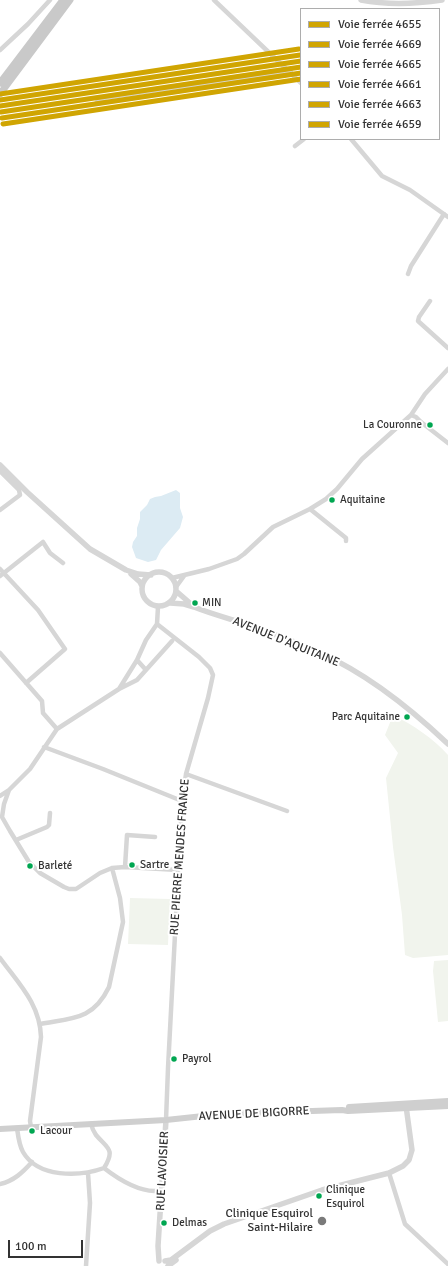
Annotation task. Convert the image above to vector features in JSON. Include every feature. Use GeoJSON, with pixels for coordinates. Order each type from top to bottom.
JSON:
{"type":"FeatureCollection","features":[{"type":"Feature","properties":{"kind":"main road"},"geometry":{"type":"LineString","coordinates":[[0,94],[23,63],[63,0]]}},
{"type":"Feature","properties":{"kind":"main road"},"geometry":{"type":"LineString","coordinates":[[0,83],[70,0]]}},
{"type":"Feature","properties":{"kind":"main road","name":"AVENUE DE BIGORRE"},"geometry":{"type":"LineString","coordinates":[[342,1110],[349,1107],[448,1101]]}},
{"type":"Feature","properties":{"kind":"main road"},"geometry":{"type":"LineString","coordinates":[[406,1107],[435,1104],[438,1102]]}},
{"type":"Feature","properties":{"kind":"main road","name":"AVENUE DE BIGORRE"},"geometry":{"type":"LineString","coordinates":[[0,1129],[166,1120],[222,1114],[348,1111],[448,1106]]}},
{"type":"Feature","properties":{"kind":"street"},"geometry":{"type":"LineString","coordinates":[[0,50],[28,24],[50,0]]}},
{"type":"Feature","properties":{"kind":"street"},"geometry":{"type":"LineString","coordinates":[[214,0],[300,82]]}},
{"type":"Feature","properties":{"kind":"street"},"geometry":{"type":"LineString","coordinates":[[361,0],[374,3],[403,4],[442,0]]}},
{"type":"Feature","properties":{"kind":"street"},"geometry":{"type":"LineString","coordinates":[[97,102],[104,98],[291,72]]}},
{"type":"Feature","properties":{"kind":"street"},"geometry":{"type":"LineString","coordinates":[[295,146],[303,140]]}},
{"type":"Feature","properties":{"kind":"street"},"geometry":{"type":"LineString","coordinates":[[352,140],[382,176],[410,190],[446,215],[411,266],[408,274]]}},
{"type":"Feature","properties":{"kind":"street"},"geometry":{"type":"LineString","coordinates":[[430,301],[419,317],[418,321],[448,348]]}},
{"type":"Feature","properties":{"kind":"street"},"geometry":{"type":"LineString","coordinates":[[172,578],[209,569],[237,559],[273,527],[310,509],[326,499],[337,489],[362,459],[411,415],[425,394],[448,369]]}},
{"type":"Feature","properties":{"kind":"street"},"geometry":{"type":"LineString","coordinates":[[411,415],[416,417],[448,443]]}},
{"type":"Feature","properties":{"kind":"street"},"geometry":{"type":"LineString","coordinates":[[0,465],[27,492],[90,549],[126,570],[140,582],[144,598],[152,605],[158,607],[170,603],[173,600],[176,589],[184,576]]}},
{"type":"Feature","properties":{"kind":"street"},"geometry":{"type":"LineString","coordinates":[[0,471],[18,490],[20,495],[0,510]]}},
{"type":"Feature","properties":{"kind":"street"},"geometry":{"type":"LineString","coordinates":[[310,509],[346,538],[346,541]]}},
{"type":"Feature","properties":{"kind":"street"},"geometry":{"type":"LineString","coordinates":[[26,683],[66,649],[38,610],[1,572],[43,542],[50,553],[63,563]]}},
{"type":"Feature","properties":{"kind":"street"},"geometry":{"type":"LineString","coordinates":[[126,570],[138,574],[160,572],[168,575],[172,578],[176,589]]}},
{"type":"Feature","properties":{"kind":"street"},"geometry":{"type":"LineString","coordinates":[[142,586],[151,574]]}},
{"type":"Feature","properties":{"kind":"street","name":"AVENUE D'AQUITAINE"},"geometry":{"type":"LineString","coordinates":[[176,589],[194,606]]}},
{"type":"Feature","properties":{"kind":"street","name":"AVENUE D'AQUITAINE"},"geometry":{"type":"LineString","coordinates":[[170,603],[194,606],[257,628],[343,664],[378,686],[426,723],[448,744]]}},
{"type":"Feature","properties":{"kind":"street"},"geometry":{"type":"LineString","coordinates":[[119,689],[137,660],[146,640],[157,624],[158,607]]}},
{"type":"Feature","properties":{"kind":"street","name":"RUE PIERRE MENDES FRANCE"},"geometry":{"type":"LineString","coordinates":[[157,624],[199,657],[210,668],[213,675],[208,698],[186,774],[182,801],[166,1120]]}},
{"type":"Feature","properties":{"kind":"street"},"geometry":{"type":"LineString","coordinates":[[0,796],[9,790],[30,769],[57,729],[119,689],[136,680],[172,641]]}},
{"type":"Feature","properties":{"kind":"street"},"geometry":{"type":"LineString","coordinates":[[0,653],[42,701],[43,713],[57,729]]}},
{"type":"Feature","properties":{"kind":"street"},"geometry":{"type":"LineString","coordinates":[[137,660],[146,670]]}},
{"type":"Feature","properties":{"kind":"street"},"geometry":{"type":"LineString","coordinates":[[44,747],[182,801]]}},
{"type":"Feature","properties":{"kind":"street"},"geometry":{"type":"LineString","coordinates":[[186,774],[287,811]]}},
{"type":"Feature","properties":{"kind":"street"},"geometry":{"type":"LineString","coordinates":[[9,790],[1,816],[29,862],[40,873],[69,889],[76,889],[100,873],[112,868],[125,867],[178,870]]}},
{"type":"Feature","properties":{"kind":"street"},"geometry":{"type":"LineString","coordinates":[[16,840],[47,827],[49,825],[50,813]]}},
{"type":"Feature","properties":{"kind":"street"},"geometry":{"type":"LineString","coordinates":[[125,867],[127,835],[155,837]]}},
{"type":"Feature","properties":{"kind":"street"},"geometry":{"type":"LineString","coordinates":[[40,1024],[85,1015],[94,1009],[105,997],[109,987],[123,922],[121,901],[112,868]]}},
{"type":"Feature","properties":{"kind":"street"},"geometry":{"type":"LineString","coordinates":[[1,959],[28,995],[38,1015],[40,1024],[41,1037],[30,1127]]}},
{"type":"Feature","properties":{"kind":"street"},"geometry":{"type":"LineString","coordinates":[[163,1263],[183,1253],[210,1231],[224,1224],[325,1189],[389,1173],[403,1166],[411,1157],[412,1150],[406,1107]]}},
{"type":"Feature","properties":{"kind":"street","name":"RUE LAVOISIER"},"geometry":{"type":"LineString","coordinates":[[163,1263],[160,1250],[160,1223],[166,1120]]}},
{"type":"Feature","properties":{"kind":"street"},"geometry":{"type":"LineString","coordinates":[[17,1128],[21,1149],[32,1162],[53,1172],[88,1173],[104,1168],[110,1156],[110,1151],[107,1145],[96,1135],[90,1124]]}},
{"type":"Feature","properties":{"kind":"street"},"geometry":{"type":"LineString","coordinates":[[0,1184],[16,1178],[32,1162]]}},
{"type":"Feature","properties":{"kind":"street"},"geometry":{"type":"LineString","coordinates":[[104,1168],[130,1184],[152,1190],[162,1190]]}},
{"type":"Feature","properties":{"kind":"street"},"geometry":{"type":"LineString","coordinates":[[86,1266],[90,1203],[88,1173]]}},
{"type":"Feature","properties":{"kind":"street"},"geometry":{"type":"LineString","coordinates":[[389,1173],[405,1224],[448,1264]]}},
{"type":"Feature","properties":{"kind":"shaded area"},"geometry":{"type":"Polygon","coordinates":[[[176,490],[180,493],[180,508],[183,517],[180,528],[161,550],[156,560],[148,562],[136,558],[132,547],[137,536],[140,512],[147,505],[150,499],[176,490]]]}},
{"type":"Feature","properties":{"kind":"shaded area"},"geometry":{"type":"Polygon","coordinates":[[[393,715],[422,732],[448,755],[448,955],[413,958],[405,955],[402,915],[386,778],[398,753],[385,735],[393,715]]]}},
{"type":"Feature","properties":{"kind":"shaded area"},"geometry":{"type":"Polygon","coordinates":[[[130,898],[170,899],[168,945],[128,944],[130,898]]]}},
{"type":"Feature","properties":{"kind":"shaded area"},"geometry":{"type":"Polygon","coordinates":[[[448,960],[448,1021],[438,1022],[433,971],[434,961],[448,960]]]}},
{"type":"Feature","properties":{"kind":"rail line","name":"4663"},"geometry":{"type":"LineString","coordinates":[[0,94],[299,49]]}},
{"type":"Feature","properties":{"kind":"rail line","name":"4665"},"geometry":{"type":"LineString","coordinates":[[0,100],[300,55]]}},
{"type":"Feature","properties":{"kind":"rail line","name":"4655"},"geometry":{"type":"LineString","coordinates":[[0,106],[300,61]]}},
{"type":"Feature","properties":{"kind":"rail line","name":"4669"},"geometry":{"type":"LineString","coordinates":[[1,112],[300,67]]}},
{"type":"Feature","properties":{"kind":"rail line","name":"4661"},"geometry":{"type":"LineString","coordinates":[[2,118],[300,73]]}},
{"type":"Feature","properties":{"kind":"rail line","name":"4659"},"geometry":{"type":"LineString","coordinates":[[3,124],[300,79]]}},
{"type":"Feature","properties":{"kind":"place","name":"La Couronne"},"geometry":{"type":"Point","coordinates":[430,425]}},
{"type":"Feature","properties":{"kind":"place","name":"Aquitaine"},"geometry":{"type":"Point","coordinates":[332,500]}},
{"type":"Feature","properties":{"kind":"place","name":"MIN"},"geometry":{"type":"Point","coordinates":[195,603]}},
{"type":"Feature","properties":{"kind":"place","name":"Parc Aquitaine"},"geometry":{"type":"Point","coordinates":[407,717]}},
{"type":"Feature","properties":{"kind":"place","name":"Sartre"},"geometry":{"type":"Point","coordinates":[132,865]}},
{"type":"Feature","properties":{"kind":"place","name":"Barleté"},"geometry":{"type":"Point","coordinates":[30,866]}},
{"type":"Feature","properties":{"kind":"place","name":"Payrol"},"geometry":{"type":"Point","coordinates":[174,1059]}},
{"type":"Feature","properties":{"kind":"place","name":"Lacour"},"geometry":{"type":"Point","coordinates":[32,1131]}},
{"type":"Feature","properties":{"kind":"place","name":"Clinique Esquirol"},"geometry":{"type":"Point","coordinates":[319,1196]}},
{"type":"Feature","properties":{"kind":"place","name":"Clinique Esquirol Saint-Hilaire"},"geometry":{"type":"Point","coordinates":[322,1221]}},
{"type":"Feature","properties":{"kind":"place","name":"Delmas"},"geometry":{"type":"Point","coordinates":[164,1223]}}]}
